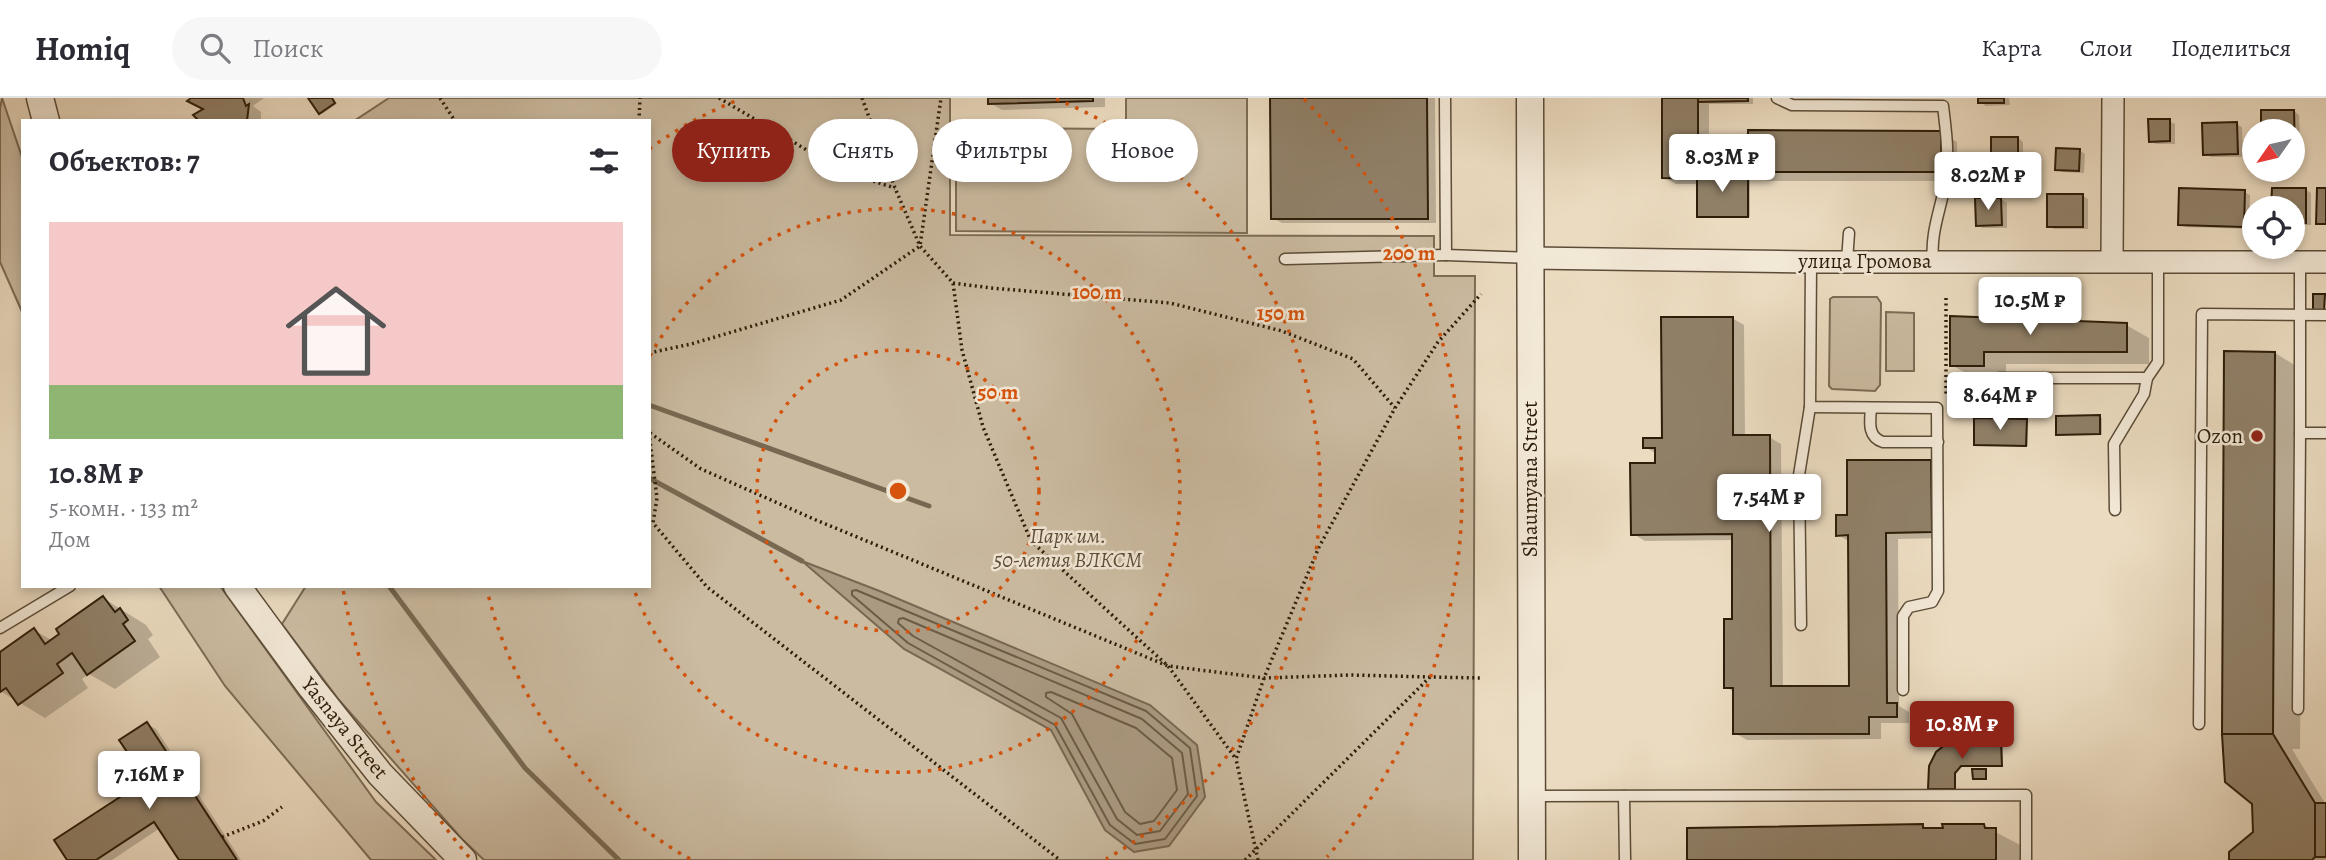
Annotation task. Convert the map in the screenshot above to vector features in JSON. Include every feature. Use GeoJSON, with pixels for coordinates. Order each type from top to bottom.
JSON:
{"type":"FeatureCollection","features":[{"type":"Feature","properties":{"kind":"street"},"geometry":{"type":"LineString","coordinates":[[40,98],[45,119]]}},
{"type":"Feature","properties":{"kind":"street","name":"Shaumyana Street"},"geometry":{"type":"LineString","coordinates":[[1530,98],[1532,860]]}},
{"type":"Feature","properties":{"kind":"street"},"geometry":{"type":"LineString","coordinates":[[2112,260],[2113,98]]}},
{"type":"Feature","properties":{"kind":"street","name":"улица Громова"},"geometry":{"type":"LineString","coordinates":[[1531,258],[1811,262],[2326,262]]}},
{"type":"Feature","properties":{"kind":"street","name":"Yasnaya Street"},"geometry":{"type":"LineString","coordinates":[[238,588],[380,774],[463,860]]}},
{"type":"Feature","properties":{"kind":"lane"},"geometry":{"type":"LineString","coordinates":[[1445,98],[1446,255]]}},
{"type":"Feature","properties":{"kind":"lane"},"geometry":{"type":"LineString","coordinates":[[1777,98],[1792,105],[1943,106],[1947,140],[1946,179],[1932,234],[1933,261]]}},
{"type":"Feature","properties":{"kind":"lane"},"geometry":{"type":"LineString","coordinates":[[1847,261],[1849,233]]}},
{"type":"Feature","properties":{"kind":"lane"},"geometry":{"type":"LineString","coordinates":[[1285,259],[1446,255],[1531,258]]}},
{"type":"Feature","properties":{"kind":"lane"},"geometry":{"type":"LineString","coordinates":[[2115,510],[2114,444],[2144,394],[2147,378],[2158,362],[2158,260]]}},
{"type":"Feature","properties":{"kind":"lane"},"geometry":{"type":"LineString","coordinates":[[1801,625],[1799,475],[1810,407],[1811,262]]}},
{"type":"Feature","properties":{"kind":"lane"},"geometry":{"type":"LineString","coordinates":[[2298,709],[2300,262]]}},
{"type":"Feature","properties":{"kind":"lane"},"geometry":{"type":"LineString","coordinates":[[2199,724],[2202,314],[2326,315]]}},
{"type":"Feature","properties":{"kind":"lane"},"geometry":{"type":"LineString","coordinates":[[1999,377],[2147,378]]}},
{"type":"Feature","properties":{"kind":"lane"},"geometry":{"type":"LineString","coordinates":[[1810,407],[1937,408],[1938,591],[1932,602],[1909,607],[1903,616],[1903,690]]}},
{"type":"Feature","properties":{"kind":"lane"},"geometry":{"type":"LineString","coordinates":[[1871,408],[1871,433],[1876,440],[1938,442]]}},
{"type":"Feature","properties":{"kind":"lane"},"geometry":{"type":"LineString","coordinates":[[2300,433],[2326,433]]}},
{"type":"Feature","properties":{"kind":"lane"},"geometry":{"type":"LineString","coordinates":[[0,628],[67,588]]}},
{"type":"Feature","properties":{"kind":"lane"},"geometry":{"type":"LineString","coordinates":[[1531,796],[1942,792],[2026,795],[2026,860]]}},
{"type":"Feature","properties":{"kind":"lane"},"geometry":{"type":"LineString","coordinates":[[1625,796],[1625,860]]}},
{"type":"Feature","properties":{"kind":"path"},"geometry":{"type":"LineString","coordinates":[[440,98],[454,119]]}},
{"type":"Feature","properties":{"kind":"path"},"geometry":{"type":"LineString","coordinates":[[639,119],[640,98]]}},
{"type":"Feature","properties":{"kind":"path"},"geometry":{"type":"LineString","coordinates":[[719,98],[844,172],[895,188]]}},
{"type":"Feature","properties":{"kind":"path"},"geometry":{"type":"LineString","coordinates":[[862,98],[895,188],[920,246],[953,283],[962,351],[983,427],[1031,541],[1168,666],[1236,760],[1258,860]]}},
{"type":"Feature","properties":{"kind":"path"},"geometry":{"type":"LineString","coordinates":[[651,353],[691,344],[841,300],[920,246],[941,98]]}},
{"type":"Feature","properties":{"kind":"path"},"geometry":{"type":"LineString","coordinates":[[953,283],[1170,303],[1282,331],[1353,359],[1395,408]]}},
{"type":"Feature","properties":{"kind":"path"},"geometry":{"type":"LineString","coordinates":[[1236,760],[1264,678],[1319,547],[1395,408],[1438,342],[1481,294]]}},
{"type":"Feature","properties":{"kind":"path"},"geometry":{"type":"LineString","coordinates":[[1946,298],[1947,396]]}},
{"type":"Feature","properties":{"kind":"path"},"geometry":{"type":"LineString","coordinates":[[651,434],[701,469],[714,475],[829,526],[1168,666],[1264,678],[1351,675],[1483,677]]}},
{"type":"Feature","properties":{"kind":"path"},"geometry":{"type":"LineString","coordinates":[[651,443],[657,498],[651,522],[707,587],[1060,860]]}},
{"type":"Feature","properties":{"kind":"path"},"geometry":{"type":"LineString","coordinates":[[1245,860],[1430,677]]}},
{"type":"Feature","properties":{"kind":"path"},"geometry":{"type":"LineString","coordinates":[[222,836],[262,821],[282,807]]}},
{"type":"Feature","properties":{"kind":"green space"},"geometry":{"type":"Polygon","coordinates":[[[2,98],[21,154],[21,309],[0,262],[2,98]]]}},
{"type":"Feature","properties":{"kind":"green space","name":"Парк им. 50-летия ВЛКСМ"},"geometry":{"type":"Polygon","coordinates":[[[389,98],[950,98],[950,119],[932,119],[932,182],[950,182],[950,235],[1434,236],[1434,276],[1475,276],[1473,860],[484,860],[462,839],[339,700],[282,624],[305,588],[651,588],[651,119],[357,119],[389,98]]]}},
{"type":"Feature","properties":{"kind":"green space"},"geometry":{"type":"Polygon","coordinates":[[[1126,98],[1247,98],[1247,233],[956,231],[956,182],[1072,182],[1072,129],[1086,129],[1086,182],[1198,182],[1198,119],[1126,119],[1126,98]]]}},
{"type":"Feature","properties":{"kind":"green space"},"geometry":{"type":"Polygon","coordinates":[[[1877,297],[1881,303],[1880,385],[1875,391],[1832,389],[1829,386],[1830,299],[1877,297]]]}},
{"type":"Feature","properties":{"kind":"green space"},"geometry":{"type":"Polygon","coordinates":[[[1886,312],[1914,313],[1914,371],[1886,371],[1886,312]]]}},
{"type":"Feature","properties":{"kind":"green space"},"geometry":{"type":"Polygon","coordinates":[[[160,588],[221,588],[376,802],[436,860],[371,860],[225,686],[160,588]]]}},
{"type":"Feature","properties":{"kind":"water"},"geometry":{"type":"Polygon","coordinates":[[[802,561],[1150,705],[1197,745],[1205,797],[1169,846],[1134,852],[1105,830],[1051,730],[904,649],[802,561]]]}},
{"type":"Feature","properties":{"kind":"building"},"geometry":{"type":"Polygon","coordinates":[[[191,98],[243,98],[246,106],[249,104],[247,119],[197,119],[193,115],[203,109],[187,101],[191,98]]]}},
{"type":"Feature","properties":{"kind":"building"},"geometry":{"type":"Polygon","coordinates":[[[308,98],[332,98],[335,103],[319,114],[308,98]]]}},
{"type":"Feature","properties":{"kind":"building"},"geometry":{"type":"Polygon","coordinates":[[[988,98],[1093,98],[1093,101],[988,104],[988,98]]]}},
{"type":"Feature","properties":{"kind":"building"},"geometry":{"type":"Polygon","coordinates":[[[1270,98],[1427,98],[1428,219],[1271,219],[1270,98]]]}},
{"type":"Feature","properties":{"kind":"building"},"geometry":{"type":"Polygon","coordinates":[[[1662,98],[1698,98],[1698,179],[1662,178],[1662,98]]]}},
{"type":"Feature","properties":{"kind":"building"},"geometry":{"type":"Polygon","coordinates":[[[1698,98],[1748,98],[1748,101],[1698,102],[1698,98]]]}},
{"type":"Feature","properties":{"kind":"building"},"geometry":{"type":"Polygon","coordinates":[[[1978,98],[2004,98],[2004,103],[1978,103],[1978,98]]]}},
{"type":"Feature","properties":{"kind":"building"},"geometry":{"type":"Polygon","coordinates":[[[2261,110],[2294,110],[2294,119],[2261,119],[2261,110]]]}},
{"type":"Feature","properties":{"kind":"building"},"geometry":{"type":"Polygon","coordinates":[[[2148,119],[2170,119],[2170,141],[2149,142],[2148,119]]]}},
{"type":"Feature","properties":{"kind":"building"},"geometry":{"type":"Polygon","coordinates":[[[2237,122],[2238,154],[2203,155],[2202,123],[2237,122]]]}},
{"type":"Feature","properties":{"kind":"building"},"geometry":{"type":"Polygon","coordinates":[[[1748,130],[1941,131],[1941,172],[1748,172],[1748,130]]]}},
{"type":"Feature","properties":{"kind":"building"},"geometry":{"type":"Polygon","coordinates":[[[1991,137],[2018,137],[2018,162],[1991,162],[1991,137]]]}},
{"type":"Feature","properties":{"kind":"building"},"geometry":{"type":"Polygon","coordinates":[[[2056,148],[2080,149],[2079,171],[2055,170],[2056,148]]]}},
{"type":"Feature","properties":{"kind":"building"},"geometry":{"type":"Polygon","coordinates":[[[1697,172],[1748,172],[1748,217],[1697,217],[1697,172]]]}},
{"type":"Feature","properties":{"kind":"building"},"geometry":{"type":"Polygon","coordinates":[[[2179,188],[2245,190],[2245,196],[2242,196],[2242,227],[2178,225],[2179,188]]]}},
{"type":"Feature","properties":{"kind":"building"},"geometry":{"type":"Polygon","coordinates":[[[2272,188],[2306,188],[2306,223],[2305,196],[2272,196],[2272,188]]]}},
{"type":"Feature","properties":{"kind":"building"},"geometry":{"type":"Polygon","coordinates":[[[2317,188],[2326,188],[2326,224],[2316,224],[2317,188]]]}},
{"type":"Feature","properties":{"kind":"building"},"geometry":{"type":"Polygon","coordinates":[[[2047,194],[2083,194],[2083,227],[2047,227],[2047,194]]]}},
{"type":"Feature","properties":{"kind":"building"},"geometry":{"type":"Polygon","coordinates":[[[1975,198],[2001,198],[2002,225],[1976,226],[1975,198]]]}},
{"type":"Feature","properties":{"kind":"building"},"geometry":{"type":"Polygon","coordinates":[[[2313,294],[2325,294],[2324,311],[2313,311],[2313,294]]]}},
{"type":"Feature","properties":{"kind":"building"},"geometry":{"type":"Polygon","coordinates":[[[1950,316],[2127,323],[2127,352],[1984,352],[1984,366],[1950,366],[1950,316]]]}},
{"type":"Feature","properties":{"kind":"building"},"geometry":{"type":"Polygon","coordinates":[[[1661,317],[1733,317],[1733,435],[1770,435],[1771,686],[1849,686],[1848,535],[1836,536],[1836,515],[1847,515],[1847,460],[1931,460],[1932,532],[1886,533],[1887,703],[1897,703],[1897,717],[1869,717],[1869,734],[1733,734],[1733,688],[1724,688],[1724,619],[1732,619],[1732,534],[1631,535],[1630,463],[1655,463],[1655,448],[1643,448],[1643,438],[1662,438],[1661,317]]]}},
{"type":"Feature","properties":{"kind":"building"},"geometry":{"type":"Polygon","coordinates":[[[2224,351],[2275,352],[2273,734],[2222,734],[2224,351]]]}},
{"type":"Feature","properties":{"kind":"building"},"geometry":{"type":"Polygon","coordinates":[[[2100,415],[2100,434],[2056,435],[2056,416],[2100,415]]]}},
{"type":"Feature","properties":{"kind":"building"},"geometry":{"type":"Polygon","coordinates":[[[1974,418],[2027,419],[2026,446],[1974,445],[1974,418]]]}},
{"type":"Feature","properties":{"kind":"building"},"geometry":{"type":"Polygon","coordinates":[[[103,596],[115,612],[120,608],[128,620],[123,624],[135,641],[87,675],[72,653],[57,664],[63,673],[18,705],[6,688],[0,692],[0,652],[34,628],[45,644],[59,634],[56,629],[103,596]]]}},
{"type":"Feature","properties":{"kind":"building"},"geometry":{"type":"Polygon","coordinates":[[[147,722],[237,860],[179,860],[154,822],[96,860],[67,860],[54,840],[146,780],[119,740],[147,722]]]}},
{"type":"Feature","properties":{"kind":"building"},"geometry":{"type":"Polygon","coordinates":[[[2222,734],[2273,734],[2315,803],[2315,857],[2312,860],[2229,860],[2229,852],[2253,832],[2252,804],[2225,782],[2222,734]]]}},
{"type":"Feature","properties":{"kind":"building"},"geometry":{"type":"Polygon","coordinates":[[[2001,741],[2002,766],[1961,766],[1955,773],[1955,789],[1928,789],[1929,766],[1936,752],[1946,744],[2001,741]]]}},
{"type":"Feature","properties":{"kind":"building"},"geometry":{"type":"Polygon","coordinates":[[[1972,769],[1986,769],[1986,779],[1973,779],[1972,769]]]}},
{"type":"Feature","properties":{"kind":"building"},"geometry":{"type":"Polygon","coordinates":[[[2315,803],[2326,803],[2326,857],[2315,857],[2315,803]]]}},
{"type":"Feature","properties":{"kind":"building"},"geometry":{"type":"Polygon","coordinates":[[[1923,824],[1923,828],[1943,828],[1942,824],[1984,824],[1985,828],[1996,828],[1996,860],[1687,860],[1687,828],[1923,824]]]}},
{"type":"Feature","properties":{"kind":"waterway"},"geometry":{"type":"LineString","coordinates":[[651,406],[929,506]]}},
{"type":"Feature","properties":{"kind":"waterway"},"geometry":{"type":"LineString","coordinates":[[651,479],[802,561]]}},
{"type":"Feature","properties":{"kind":"waterway"},"geometry":{"type":"LineString","coordinates":[[390,588],[525,768],[619,860]]}},
{"type":"Feature","properties":{"kind":"place","name":"Ozon"},"geometry":{"type":"Point","coordinates":[2257,436]}}]}
